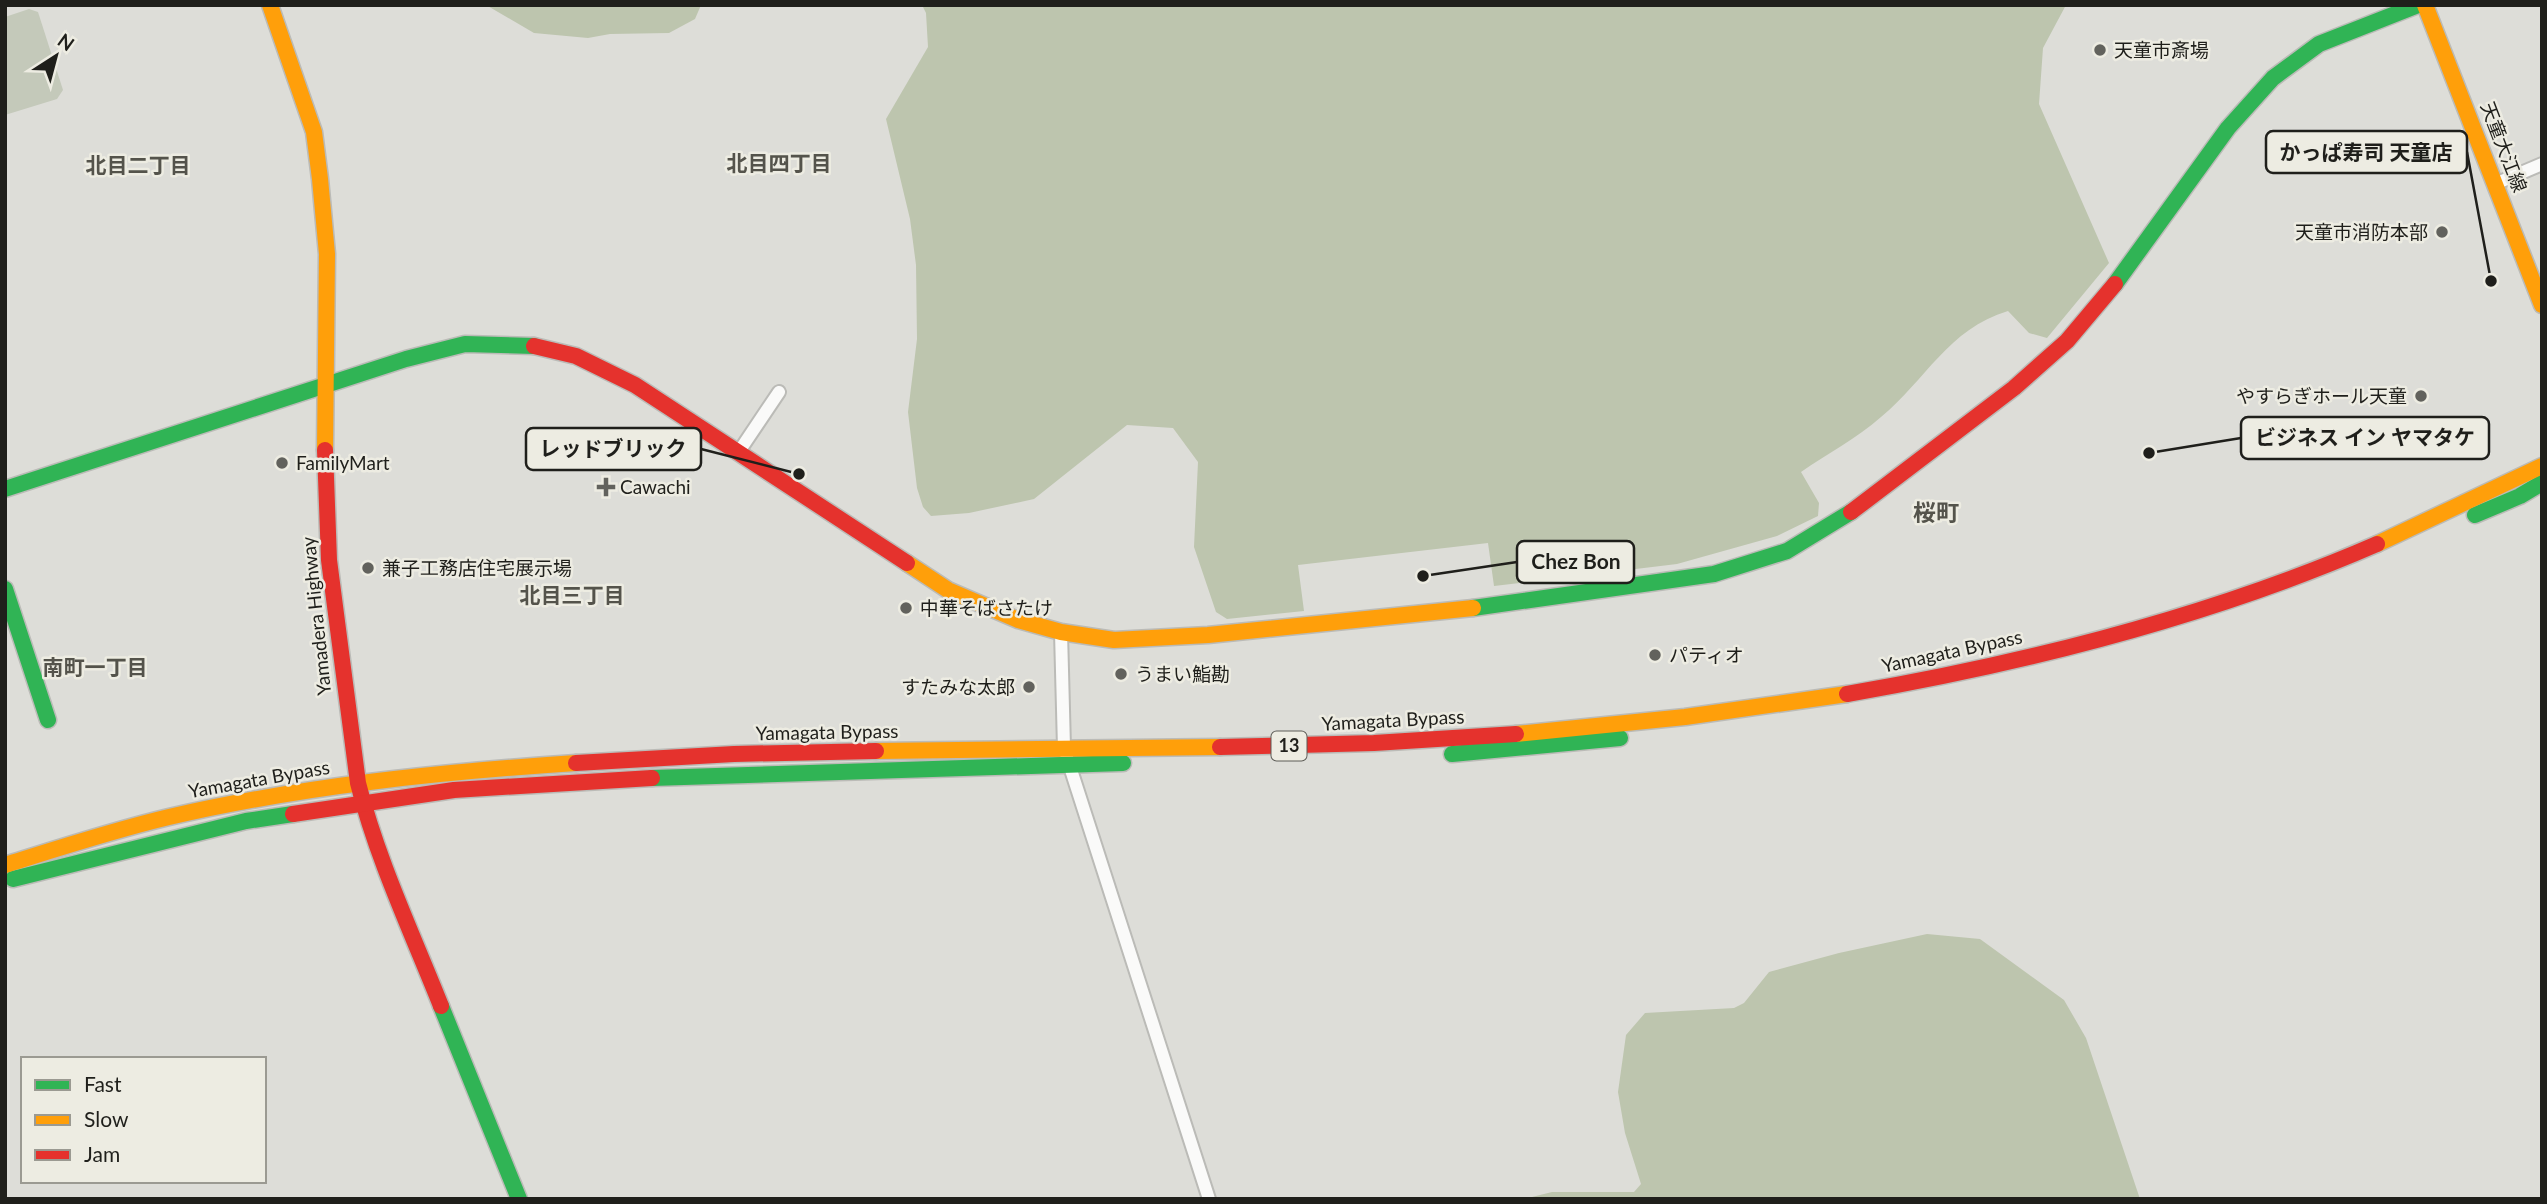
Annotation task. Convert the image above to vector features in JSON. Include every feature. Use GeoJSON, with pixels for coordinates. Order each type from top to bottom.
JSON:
{"type":"FeatureCollection","features":[{"type":"Feature","properties":{"kind":"main road","name":"Yamadera Highway"},"geometry":{"type":"LineString","coordinates":[[270,5],[314,132],[327,254],[324,465],[329,560],[358,783],[401,904],[519,1199]]}},
{"type":"Feature","properties":{"kind":"main road"},"geometry":{"type":"LineString","coordinates":[[5,489],[405,359],[465,344],[520,344],[576,356],[626,380],[948,590],[1000,614],[1061,632],[1114,640],[1162,639],[1490,606],[1714,575],[1787,551],[1863,505],[2014,388],[2067,341],[2124,273],[2228,128],[2273,78],[2319,44],[2418,5]]}},
{"type":"Feature","properties":{"kind":"main road","name":"天童大江線"},"geometry":{"type":"LineString","coordinates":[[2425,5],[2542,305]]}},
{"type":"Feature","properties":{"kind":"main road","name":"Yamagata Bypass"},"geometry":{"type":"LineString","coordinates":[[5,865],[87,839],[189,812],[358,783],[478,770],[614,760],[756,754],[1268,747],[1480,736],[1658,720],[1793,702],[1919,682],[2090,641],[2220,603],[2356,554],[2542,466]]}},
{"type":"Feature","properties":{"kind":"main road","name":"Yamagata Bypass"},"geometry":{"type":"LineString","coordinates":[[5,881],[92,857],[246,821],[454,790],[596,780],[1412,756],[1586,743],[1791,715],[2009,675],[2110,648],[2270,599],[2520,496],[2542,483]]}},
{"type":"Feature","properties":{"kind":"main road"},"geometry":{"type":"LineString","coordinates":[[5,589],[48,720]]}},
{"type":"Feature","properties":{"kind":"street"},"geometry":{"type":"LineString","coordinates":[[2496,184],[2542,164]]}},
{"type":"Feature","properties":{"kind":"street"},"geometry":{"type":"LineString","coordinates":[[738,453],[779,392]]}},
{"type":"Feature","properties":{"kind":"street"},"geometry":{"type":"LineString","coordinates":[[1061,632],[1064,748],[1068,765],[1209,1199]]}},
{"type":"Feature","properties":{"kind":"green space"},"geometry":{"type":"Polygon","coordinates":[[[486,5],[701,5],[695,19],[669,33],[610,34],[588,38],[534,33],[486,5]]]}},
{"type":"Feature","properties":{"kind":"green space"},"geometry":{"type":"Polygon","coordinates":[[[922,5],[2066,5],[2043,48],[2039,104],[2109,263],[2047,338],[2029,333],[2008,311],[1987,319],[1953,343],[1897,403],[1872,425],[1801,472],[1819,503],[1818,516],[1777,536],[1677,564],[1494,586],[1488,543],[1298,565],[1304,611],[1227,619],[1216,612],[1194,547],[1198,462],[1173,428],[1127,425],[1034,499],[969,513],[931,516],[923,507],[917,488],[908,412],[917,339],[916,265],[910,219],[886,119],[928,47],[926,13],[922,5]]]}},
{"type":"Feature","properties":{"kind":"green space"},"geometry":{"type":"Polygon","coordinates":[[[29,9],[38,12],[63,90],[57,99],[5,115],[5,17],[29,9]]]}},
{"type":"Feature","properties":{"kind":"green space"},"geometry":{"type":"Polygon","coordinates":[[[1927,934],[1980,939],[2064,1000],[2086,1038],[2140,1199],[1524,1199],[1552,1192],[1634,1192],[1641,1184],[1625,1133],[1618,1092],[1626,1035],[1645,1013],[1734,1008],[1744,1003],[1769,972],[1839,953],[1927,934]]]}},
{"type":"Feature","properties":{"kind":"traffic: fast"},"geometry":{"type":"LineString","coordinates":[[2115,284],[2228,128],[2273,78],[2319,44],[2418,5]]}},
{"type":"Feature","properties":{"kind":"traffic: fast"},"geometry":{"type":"LineString","coordinates":[[5,489],[406,359],[465,344],[534,346]]}},
{"type":"Feature","properties":{"kind":"traffic: fast"},"geometry":{"type":"LineString","coordinates":[[2475,515],[2520,496],[2542,483]]}},
{"type":"Feature","properties":{"kind":"traffic: fast"},"geometry":{"type":"LineString","coordinates":[[1473,608],[1714,574],[1787,551],[1851,512]]}},
{"type":"Feature","properties":{"kind":"traffic: fast"},"geometry":{"type":"LineString","coordinates":[[5,589],[48,720]]}},
{"type":"Feature","properties":{"kind":"traffic: fast"},"geometry":{"type":"LineString","coordinates":[[1452,754],[1620,738]]}},
{"type":"Feature","properties":{"kind":"traffic: fast"},"geometry":{"type":"LineString","coordinates":[[652,778],[1123,763]]}},
{"type":"Feature","properties":{"kind":"traffic: fast"},"geometry":{"type":"LineString","coordinates":[[13,879],[246,821],[293,814]]}},
{"type":"Feature","properties":{"kind":"traffic: fast"},"geometry":{"type":"LineString","coordinates":[[441,1006],[519,1199]]}},
{"type":"Feature","properties":{"kind":"traffic: slow"},"geometry":{"type":"LineString","coordinates":[[270,5],[314,132],[320,179],[327,254],[325,450]]}},
{"type":"Feature","properties":{"kind":"traffic: slow"},"geometry":{"type":"LineString","coordinates":[[2425,5],[2542,305]]}},
{"type":"Feature","properties":{"kind":"traffic: slow"},"geometry":{"type":"LineString","coordinates":[[2377,544],[2542,466]]}},
{"type":"Feature","properties":{"kind":"traffic: slow"},"geometry":{"type":"LineString","coordinates":[[907,563],[948,590],[1018,620],[1061,632],[1114,640],[1208,635],[1473,608]]}},
{"type":"Feature","properties":{"kind":"traffic: slow"},"geometry":{"type":"LineString","coordinates":[[1516,734],[1685,717],[1847,694]]}},
{"type":"Feature","properties":{"kind":"traffic: slow"},"geometry":{"type":"LineString","coordinates":[[876,751],[1220,747]]}},
{"type":"Feature","properties":{"kind":"traffic: slow"},"geometry":{"type":"LineString","coordinates":[[5,865],[148,822],[219,806],[320,789],[423,776],[576,763]]}},
{"type":"Feature","properties":{"kind":"traffic: jam"},"geometry":{"type":"LineString","coordinates":[[1851,512],[2014,388],[2067,341],[2115,284]]}},
{"type":"Feature","properties":{"kind":"traffic: jam"},"geometry":{"type":"LineString","coordinates":[[534,346],[576,356],[635,385],[907,563]]}},
{"type":"Feature","properties":{"kind":"traffic: jam"},"geometry":{"type":"LineString","coordinates":[[325,450],[329,560],[358,783],[385,868],[441,1006]]}},
{"type":"Feature","properties":{"kind":"traffic: jam"},"geometry":{"type":"LineString","coordinates":[[1847,694],[1982,668],[2116,635],[2249,594],[2377,544]]}},
{"type":"Feature","properties":{"kind":"traffic: jam"},"geometry":{"type":"LineString","coordinates":[[1220,747],[1374,743],[1516,734]]}},
{"type":"Feature","properties":{"kind":"traffic: jam"},"geometry":{"type":"LineString","coordinates":[[576,763],[734,754],[876,751]]}},
{"type":"Feature","properties":{"kind":"traffic: jam"},"geometry":{"type":"LineString","coordinates":[[293,814],[454,790],[652,778]]}},
{"type":"Feature","properties":{"kind":"place","name":"天童市斎場"},"geometry":{"type":"Point","coordinates":[2100,50]}},
{"type":"Feature","properties":{"kind":"place","name":"天童市消防本部"},"geometry":{"type":"Point","coordinates":[2442,232]}},
{"type":"Feature","properties":{"kind":"place","name":"かっぱ寿司 天童店"},"geometry":{"type":"Point","coordinates":[2491,281]}},
{"type":"Feature","properties":{"kind":"place","name":"やすらぎホール天童"},"geometry":{"type":"Point","coordinates":[2421,396]}},
{"type":"Feature","properties":{"kind":"place","name":"ビジネス イン ヤマタケ"},"geometry":{"type":"Point","coordinates":[2149,453]}},
{"type":"Feature","properties":{"kind":"place","name":"FamilyMart"},"geometry":{"type":"Point","coordinates":[282,463]}},
{"type":"Feature","properties":{"kind":"place","name":"レッドブリック"},"geometry":{"type":"Point","coordinates":[799,474]}},
{"type":"Feature","properties":{"kind":"place","name":"Cawachi"},"geometry":{"type":"Point","coordinates":[606,487]}},
{"type":"Feature","properties":{"kind":"place","name":"兼子工務店住宅展示場"},"geometry":{"type":"Point","coordinates":[368,568]}},
{"type":"Feature","properties":{"kind":"place","name":"Chez Bon"},"geometry":{"type":"Point","coordinates":[1423,576]}},
{"type":"Feature","properties":{"kind":"place","name":"中華そばさたけ"},"geometry":{"type":"Point","coordinates":[906,608]}},
{"type":"Feature","properties":{"kind":"place","name":"パティオ"},"geometry":{"type":"Point","coordinates":[1655,655]}},
{"type":"Feature","properties":{"kind":"place","name":"うまい鮨勘"},"geometry":{"type":"Point","coordinates":[1121,674]}},
{"type":"Feature","properties":{"kind":"place","name":"すたみな太郎"},"geometry":{"type":"Point","coordinates":[1029,687]}},
{"type":"Feature","properties":{"kind":"district","name":"北目四丁目"},"geometry":{"type":"Point","coordinates":[779,164]}},
{"type":"Feature","properties":{"kind":"district","name":"北目二丁目"},"geometry":{"type":"Point","coordinates":[138,166]}},
{"type":"Feature","properties":{"kind":"district","name":"桜町"},"geometry":{"type":"Point","coordinates":[1936,513]}},
{"type":"Feature","properties":{"kind":"district","name":"北目三丁目"},"geometry":{"type":"Point","coordinates":[572,596]}},
{"type":"Feature","properties":{"kind":"district","name":"南町一丁目"},"geometry":{"type":"Point","coordinates":[95,668]}}]}
